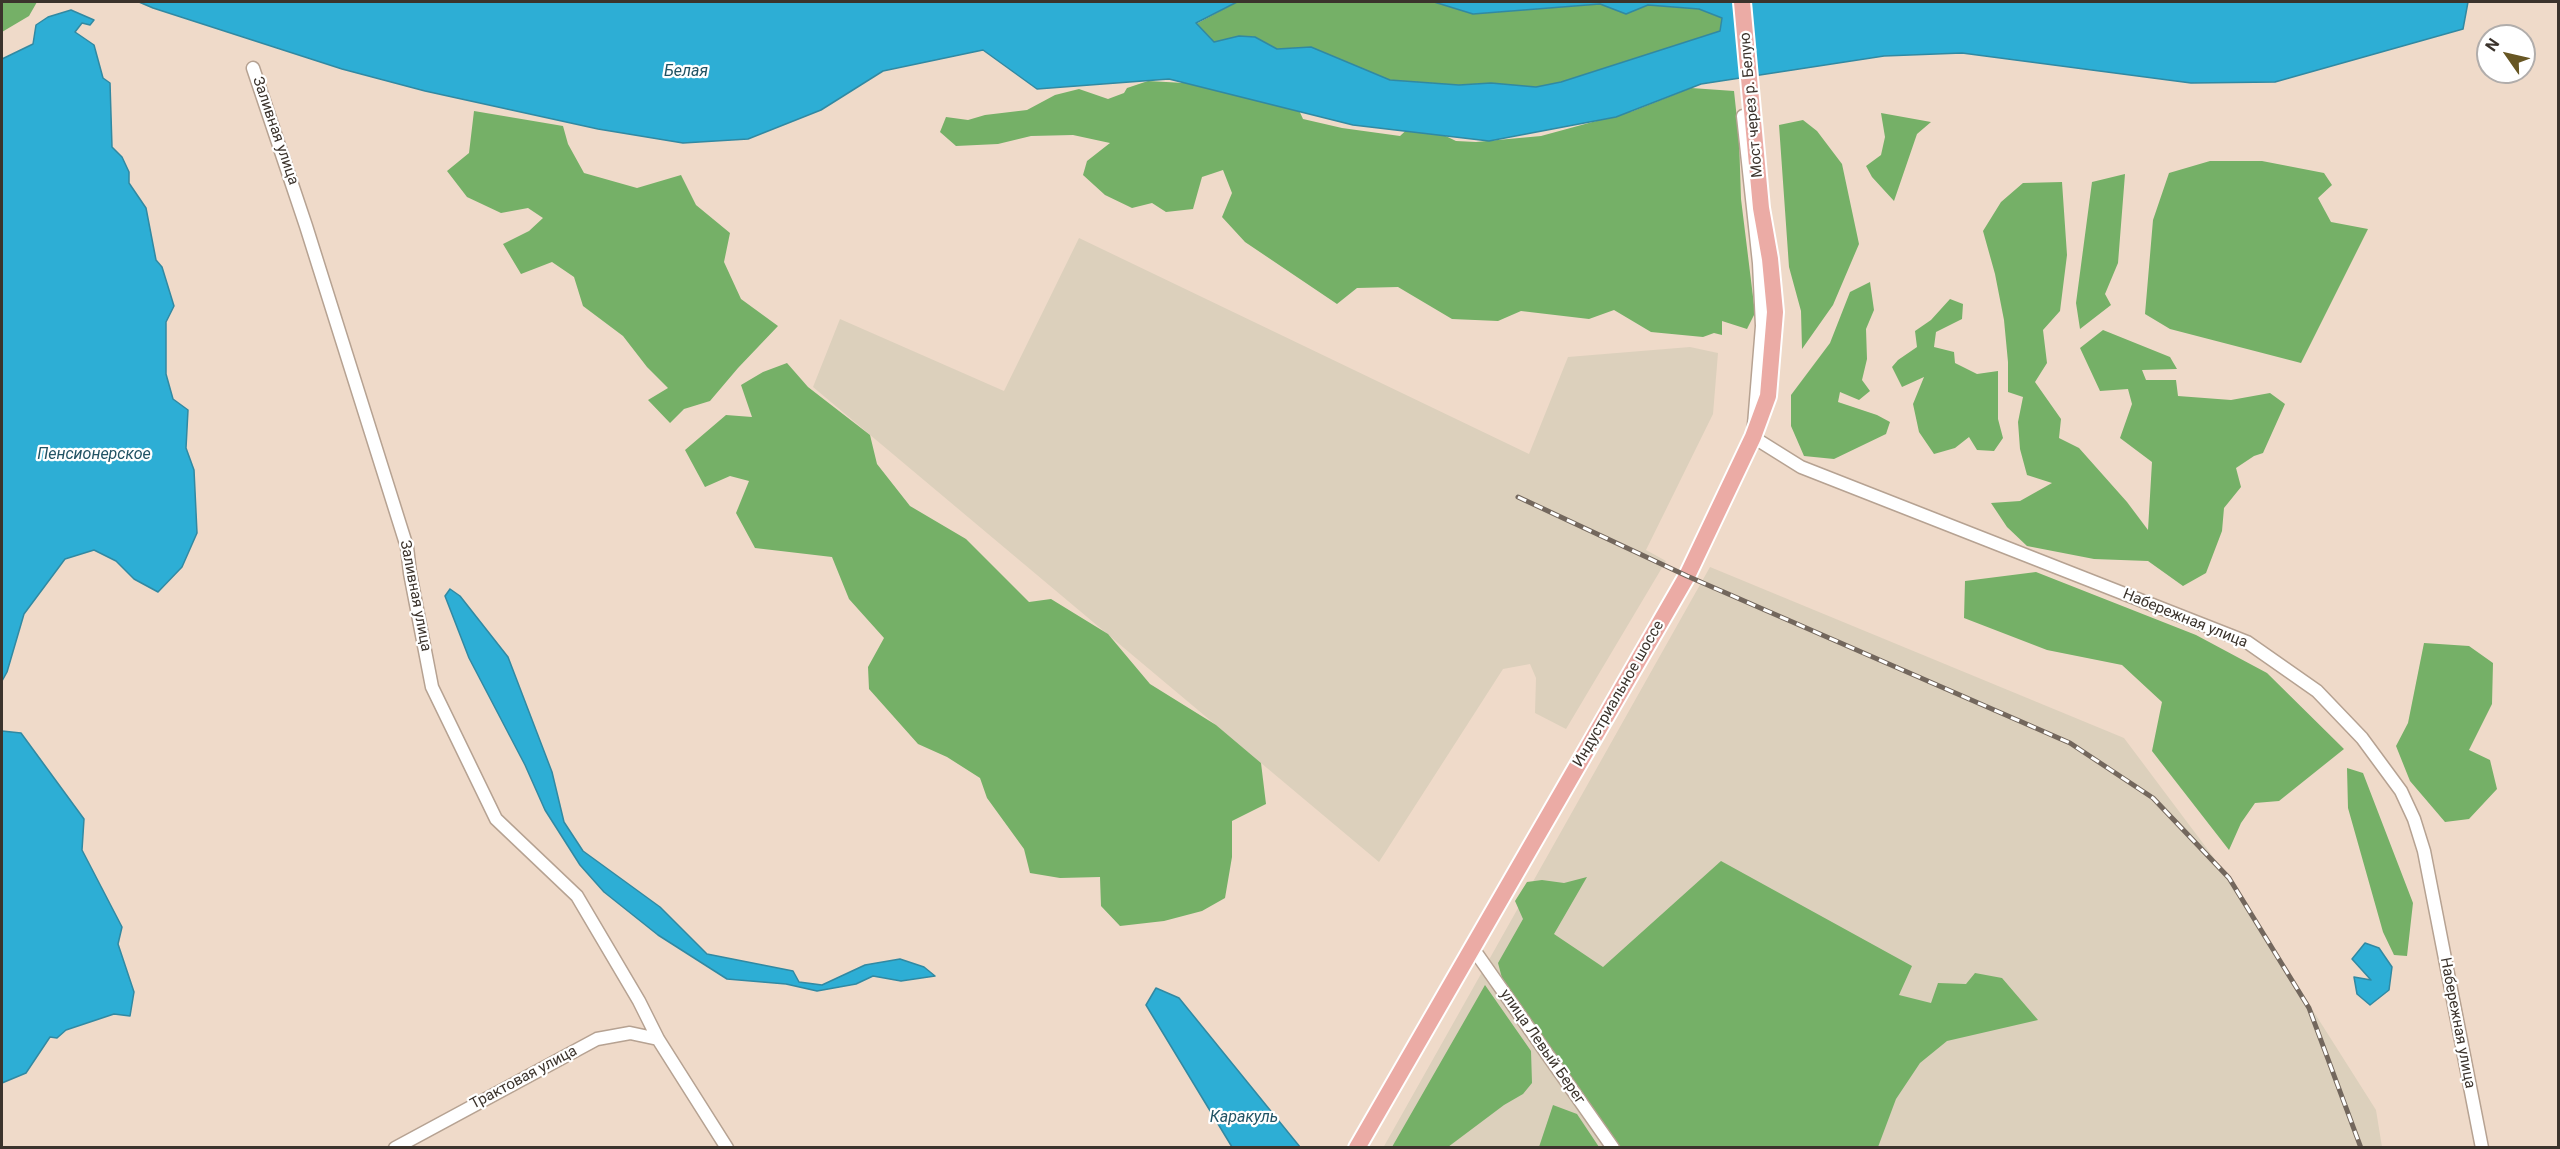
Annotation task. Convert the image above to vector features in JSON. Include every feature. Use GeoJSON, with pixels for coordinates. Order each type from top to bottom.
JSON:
{"type":"FeatureCollection","features":[{"type":"Feature","properties":{"kind":"main road","name":"Мост через р. Белую"},"geometry":{"type":"LineString","coordinates":[[1742,2],[1761,208]]}},
{"type":"Feature","properties":{"kind":"main road","name":"Индустриальное шоссе"},"geometry":{"type":"LineString","coordinates":[[1357,1148],[1687,576],[1753,437],[1768,396],[1775,312],[1770,259],[1761,208]]}},
{"type":"Feature","properties":{"kind":"street","name":"Заливная улица"},"geometry":{"type":"LineString","coordinates":[[253,68],[306,225],[407,547],[432,687],[495,819],[577,897],[639,1001],[658,1040],[727,1148]]}},
{"type":"Feature","properties":{"kind":"street"},"geometry":{"type":"LineString","coordinates":[[1743,116],[1759,263],[1762,326],[1753,437]]}},
{"type":"Feature","properties":{"kind":"street","name":"Набережная улица"},"geometry":{"type":"LineString","coordinates":[[1753,437],[1801,467],[2247,642],[2317,691],[2362,738],[2401,791],[2414,819],[2426,861],[2482,1148]]}},
{"type":"Feature","properties":{"kind":"street","name":"улица Левый Берег"},"geometry":{"type":"LineString","coordinates":[[1472,947],[1613,1148]]}},
{"type":"Feature","properties":{"kind":"street","name":"Трактовая улица"},"geometry":{"type":"LineString","coordinates":[[395,1148],[597,1039],[630,1032],[658,1040]]}},
{"type":"Feature","properties":{"kind":"shaded area"},"geometry":{"type":"Polygon","coordinates":[[[1079,238],[1529,454],[1568,357],[1690,347],[1718,353],[1713,414],[1646,550],[1666,561],[1566,729],[1535,713],[1536,678],[1530,664],[1503,669],[1379,862],[813,387],[840,319],[1004,391],[1079,238]]]}},
{"type":"Feature","properties":{"kind":"shaded area"},"geometry":{"type":"Polygon","coordinates":[[[1710,567],[2124,738],[2229,878],[2376,1110],[2382,1147],[1383,1148],[1710,567]]]}},
{"type":"Feature","properties":{"kind":"green space"},"geometry":{"type":"Polygon","coordinates":[[[2,2],[37,2],[29,16],[2,32],[2,2]]]}},
{"type":"Feature","properties":{"kind":"green space"},"geometry":{"type":"Polygon","coordinates":[[[1237,2],[1434,2],[1473,14],[1600,4],[1626,14],[1648,5],[1699,9],[1722,18],[1720,31],[1561,82],[1536,87],[1491,83],[1459,85],[1390,80],[1311,47],[1277,49],[1255,37],[1239,36],[1214,42],[1196,24],[1237,2]]]}},
{"type":"Feature","properties":{"kind":"green space"},"geometry":{"type":"Polygon","coordinates":[[[1214,75],[1292,95],[1303,119],[1342,128],[1400,136],[1412,125],[1427,127],[1456,141],[1476,142],[1541,136],[1633,111],[1691,88],[1734,91],[1739,138],[1741,199],[1755,313],[1747,329],[1722,321],[1722,335],[1714,333],[1703,337],[1651,332],[1614,310],[1589,319],[1521,311],[1498,321],[1452,319],[1398,287],[1357,288],[1337,304],[1245,242],[1222,217],[1232,193],[1223,170],[1202,177],[1193,209],[1166,212],[1152,203],[1132,208],[1105,195],[1083,175],[1087,161],[1110,143],[1073,135],[1031,136],[998,144],[956,146],[940,132],[946,117],[968,120],[985,115],[1027,110],[1055,95],[1079,89],[1108,99],[1124,93],[1127,88],[1148,81],[1184,83],[1214,75]]]}},
{"type":"Feature","properties":{"kind":"green space"},"geometry":{"type":"Polygon","coordinates":[[[474,111],[563,126],[568,144],[584,173],[637,188],[681,175],[696,205],[730,233],[724,262],[741,299],[778,326],[710,401],[684,409],[670,423],[648,400],[668,388],[647,367],[623,336],[583,306],[574,277],[552,262],[521,274],[503,244],[529,231],[543,218],[528,208],[501,213],[467,197],[447,171],[469,153],[474,111]]]}},
{"type":"Feature","properties":{"kind":"green space"},"geometry":{"type":"Polygon","coordinates":[[[1881,113],[1931,122],[1917,134],[1894,201],[1872,177],[1866,166],[1881,155],[1885,137],[1881,113]]]}},
{"type":"Feature","properties":{"kind":"green space"},"geometry":{"type":"Polygon","coordinates":[[[1803,120],[1817,131],[1842,164],[1859,244],[1833,305],[1802,349],[1801,311],[1789,267],[1779,125],[1803,120]]]}},
{"type":"Feature","properties":{"kind":"green space"},"geometry":{"type":"Polygon","coordinates":[[[2210,161],[2262,161],[2324,173],[2332,185],[2318,198],[2331,222],[2368,229],[2301,363],[2170,329],[2145,314],[2153,220],[2169,173],[2210,161]]]}},
{"type":"Feature","properties":{"kind":"green space"},"geometry":{"type":"Polygon","coordinates":[[[2125,174],[2118,263],[2105,294],[2111,305],[2080,329],[2076,303],[2092,182],[2125,174]]]}},
{"type":"Feature","properties":{"kind":"green space"},"geometry":{"type":"Polygon","coordinates":[[[2062,182],[2067,255],[2060,311],[2043,330],[2047,363],[2035,382],[2061,419],[2059,438],[2079,448],[2127,502],[2148,530],[2152,462],[2120,438],[2132,404],[2128,389],[2100,391],[2080,348],[2103,330],[2170,357],[2177,369],[2142,370],[2146,380],[2176,380],[2178,396],[2231,400],[2270,393],[2285,404],[2263,453],[2236,468],[2241,487],[2224,508],[2222,531],[2206,573],[2183,586],[2148,561],[2094,559],[2027,546],[2007,527],[1991,503],[2020,501],[2052,483],[2027,475],[2020,449],[2018,422],[2023,397],[2008,392],[2004,320],[1995,274],[1983,231],[2001,202],[2023,183],[2062,182]]]}},
{"type":"Feature","properties":{"kind":"green space"},"geometry":{"type":"Polygon","coordinates":[[[1870,282],[1874,310],[1866,329],[1867,359],[1862,380],[1870,391],[1859,400],[1840,392],[1838,402],[1877,415],[1890,422],[1886,434],[1834,459],[1804,456],[1791,426],[1791,395],[1830,343],[1850,292],[1870,282]]]}},
{"type":"Feature","properties":{"kind":"green space"},"geometry":{"type":"Polygon","coordinates":[[[1950,299],[1963,304],[1962,319],[1936,332],[1934,347],[1954,352],[1955,363],[1977,374],[1998,371],[1998,419],[2003,438],[1994,451],[1977,450],[1969,437],[1955,448],[1934,454],[1919,432],[1913,404],[1924,377],[1902,387],[1892,367],[1917,347],[1915,331],[1931,320],[1950,299]]]}},
{"type":"Feature","properties":{"kind":"green space"},"geometry":{"type":"Polygon","coordinates":[[[787,363],[808,387],[870,435],[877,464],[910,506],[966,539],[1029,602],[1051,599],[1108,634],[1150,684],[1216,725],[1261,763],[1266,804],[1232,821],[1232,857],[1225,898],[1202,911],[1164,921],[1120,926],[1101,906],[1100,877],[1060,878],[1030,873],[1024,849],[987,798],[980,778],[947,757],[918,744],[869,689],[868,667],[884,638],[849,599],[832,557],[755,548],[736,513],[749,481],[730,476],[705,487],[685,450],[726,415],[752,417],[741,385],[763,372],[787,363]]]}},
{"type":"Feature","properties":{"kind":"green space"},"geometry":{"type":"Polygon","coordinates":[[[2036,572],[2196,635],[2267,673],[2344,749],[2279,801],[2255,803],[2241,823],[2229,850],[2152,751],[2162,702],[2122,665],[2047,650],[1964,618],[1965,581],[2036,572]]]}},
{"type":"Feature","properties":{"kind":"green space"},"geometry":{"type":"Polygon","coordinates":[[[2424,643],[2469,646],[2493,663],[2492,704],[2469,750],[2490,760],[2497,789],[2469,819],[2445,822],[2410,781],[2396,746],[2408,723],[2424,643]]]}},
{"type":"Feature","properties":{"kind":"green space"},"geometry":{"type":"Polygon","coordinates":[[[2347,768],[2363,773],[2413,903],[2407,956],[2394,955],[2383,932],[2348,808],[2347,768]]]}},
{"type":"Feature","properties":{"kind":"green space"},"geometry":{"type":"Polygon","coordinates":[[[1721,861],[1912,966],[1899,995],[1931,1003],[1938,983],[1966,984],[1975,973],[2002,978],[2038,1020],[1947,1041],[1920,1063],[1896,1099],[1878,1147],[1617,1147],[1502,978],[1498,963],[1523,919],[1515,901],[1527,882],[1542,880],[1564,883],[1587,877],[1554,934],[1603,967],[1721,861]]]}},
{"type":"Feature","properties":{"kind":"green space"},"geometry":{"type":"Polygon","coordinates":[[[1485,985],[1531,1051],[1532,1083],[1523,1094],[1504,1105],[1448,1147],[1392,1147],[1485,985]]]}},
{"type":"Feature","properties":{"kind":"green space"},"geometry":{"type":"Polygon","coordinates":[[[1553,1105],[1577,1114],[1599,1147],[1539,1147],[1553,1105]]]}},
{"type":"Feature","properties":{"kind":"water","name":"Белая"},"geometry":{"type":"Polygon","coordinates":[[[139,2],[1237,2],[1196,23],[1214,42],[1239,36],[1255,37],[1277,49],[1311,47],[1390,80],[1459,85],[1491,83],[1536,87],[1561,82],[1720,31],[1722,18],[1699,9],[1648,5],[1626,14],[1600,4],[1473,14],[1434,2],[2468,2],[2463,29],[2275,82],[2191,83],[1962,53],[1884,56],[1701,84],[1616,117],[1489,141],[1353,125],[1169,79],[1037,89],[983,50],[883,71],[821,110],[748,139],[683,143],[598,129],[425,91],[342,69],[139,2]]]}},
{"type":"Feature","properties":{"kind":"water","name":"Пенсионерское"},"geometry":{"type":"Polygon","coordinates":[[[71,10],[94,20],[90,25],[82,23],[75,32],[94,45],[103,78],[110,83],[112,147],[122,157],[129,172],[129,183],[146,208],[156,260],[162,267],[174,306],[166,322],[166,374],[173,399],[188,410],[186,448],[194,470],[197,533],[182,567],[158,592],[134,579],[116,561],[94,550],[65,559],[24,614],[7,672],[2,681],[2,59],[33,44],[36,25],[48,17],[71,10]]]}},
{"type":"Feature","properties":{"kind":"water"},"geometry":{"type":"Polygon","coordinates":[[[450,589],[460,596],[508,657],[552,772],[564,822],[583,851],[660,907],[707,954],[793,971],[799,982],[822,985],[865,965],[900,959],[924,967],[935,976],[901,981],[873,976],[856,984],[817,991],[786,984],[727,979],[658,935],[604,892],[580,865],[545,810],[525,765],[469,658],[445,596],[450,589]]]}},
{"type":"Feature","properties":{"kind":"water"},"geometry":{"type":"Polygon","coordinates":[[[2,731],[21,733],[84,819],[82,850],[122,927],[118,944],[134,992],[130,1016],[114,1014],[66,1030],[57,1038],[50,1037],[26,1073],[2,1083],[2,731]]]}},
{"type":"Feature","properties":{"kind":"water"},"geometry":{"type":"Polygon","coordinates":[[[2365,943],[2379,948],[2392,967],[2389,990],[2370,1005],[2357,994],[2354,977],[2371,980],[2352,959],[2365,943]]]}},
{"type":"Feature","properties":{"kind":"water","name":"Каракуль"},"geometry":{"type":"Polygon","coordinates":[[[1156,988],[1179,998],[1300,1147],[1232,1147],[1146,1005],[1156,988]]]}},
{"type":"Feature","properties":{"kind":"railway"},"geometry":{"type":"LineString","coordinates":[[1518,497],[1687,576],[2070,743],[2153,798],[2229,878],[2309,1008],[2361,1148]]}}]}
